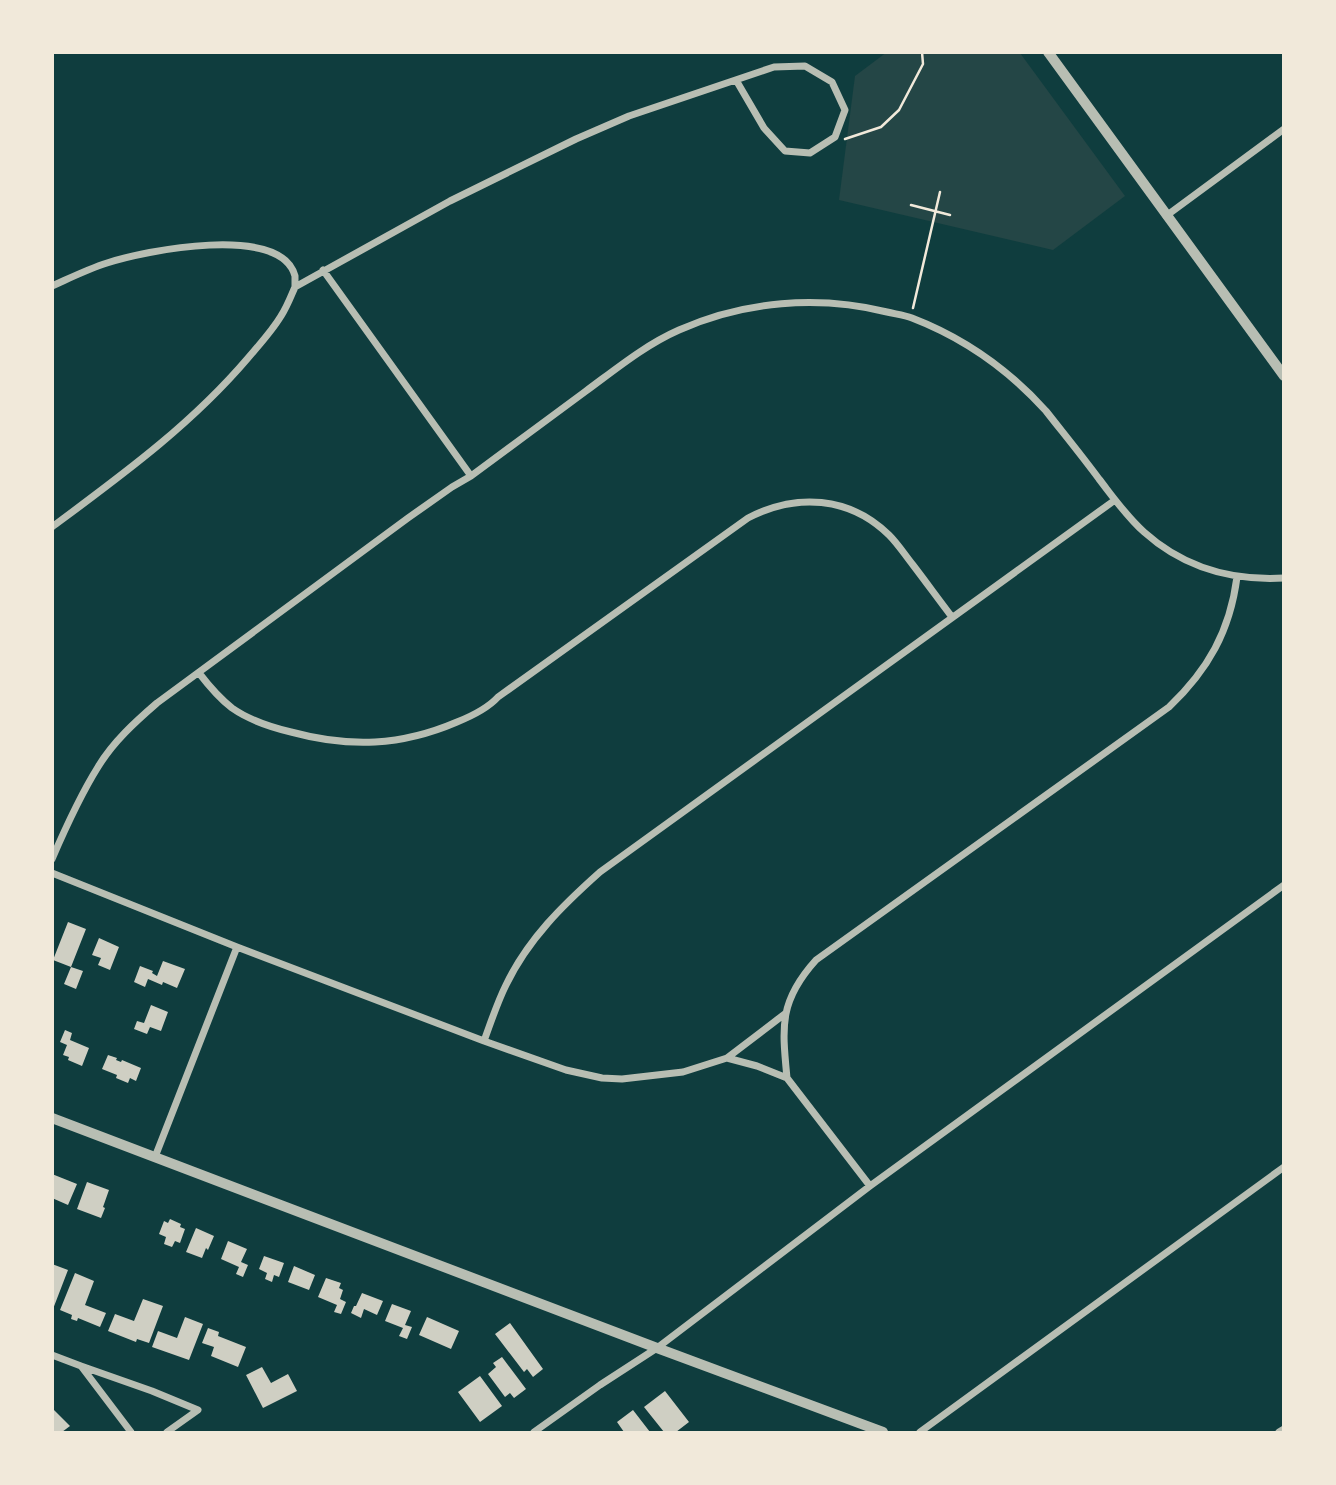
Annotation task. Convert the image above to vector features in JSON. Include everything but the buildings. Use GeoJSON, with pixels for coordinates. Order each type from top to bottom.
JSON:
{"type":"FeatureCollection","features":[{"type":"Feature","properties":{"kind":"street"},"geometry":{"type":"LineString","coordinates":[[1050,53],[1283,375]]}},
{"type":"Feature","properties":{"kind":"street"},"geometry":{"type":"LineString","coordinates":[[295,287],[450,201],[576,139],[629,116],[774,67],[805,66],[832,82],[845,110],[835,137],[810,153],[785,150],[764,128],[736,80]]}},
{"type":"Feature","properties":{"kind":"street"},"geometry":{"type":"LineString","coordinates":[[1166,216],[1283,129]]}},
{"type":"Feature","properties":{"kind":"street"},"geometry":{"type":"LineString","coordinates":[[52,286],[106,263],[138,254],[207,245],[238,245],[272,252],[283,260],[295,275],[295,287],[282,315],[217,394],[171,436],[52,527]]}},
{"type":"Feature","properties":{"kind":"street"},"geometry":{"type":"LineString","coordinates":[[324,270],[471,476]]}},
{"type":"Feature","properties":{"kind":"street"},"geometry":{"type":"LineString","coordinates":[[52,859],[98,766],[113,746],[157,704],[640,351],[678,330],[741,309],[806,302],[838,303],[911,318],[962,342],[1007,373],[1046,411],[1126,514],[1163,547],[1208,570],[1237,577],[1283,578]]}},
{"type":"Feature","properties":{"kind":"street"},"geometry":{"type":"LineString","coordinates":[[484,1041],[501,997],[520,960],[562,906],[600,872],[1115,500]]}},
{"type":"Feature","properties":{"kind":"street"},"geometry":{"type":"LineString","coordinates":[[199,673],[232,708],[272,727],[344,742],[371,743],[411,738],[442,729],[490,705],[748,518],[762,510],[801,501],[840,506],[875,523],[898,545],[953,617]]}},
{"type":"Feature","properties":{"kind":"street"},"geometry":{"type":"LineString","coordinates":[[787,1078],[783,1036],[786,1013],[795,988],[805,973],[817,960],[1169,707],[1203,670],[1224,631],[1237,577]]}},
{"type":"Feature","properties":{"kind":"street"},"geometry":{"type":"LineString","coordinates":[[52,873],[484,1041],[566,1070],[602,1078],[622,1079],[683,1072],[727,1058],[786,1013]]}},
{"type":"Feature","properties":{"kind":"street"},"geometry":{"type":"LineString","coordinates":[[534,1433],[657,1348],[870,1186],[1283,885]]}},
{"type":"Feature","properties":{"kind":"street"},"geometry":{"type":"LineString","coordinates":[[155,1157],[237,947]]}},
{"type":"Feature","properties":{"kind":"street"},"geometry":{"type":"LineString","coordinates":[[727,1058],[787,1078],[870,1186]]}},
{"type":"Feature","properties":{"kind":"street"},"geometry":{"type":"LineString","coordinates":[[52,1118],[883,1433]]}},
{"type":"Feature","properties":{"kind":"street"},"geometry":{"type":"LineString","coordinates":[[920,1433],[1283,1167]]}},
{"type":"Feature","properties":{"kind":"street"},"geometry":{"type":"LineString","coordinates":[[52,1355],[198,1410],[167,1433]]}},
{"type":"Feature","properties":{"kind":"street"},"geometry":{"type":"LineString","coordinates":[[81,1366],[131,1433]]}},
{"type":"Feature","properties":{"kind":"street"},"geometry":{"type":"LineString","coordinates":[[1279,1433],[1283,1429]]}},
{"type":"Feature","properties":{"kind":"path"},"geometry":{"type":"LineString","coordinates":[[835,137],[847,139],[881,127],[899,110],[923,64],[922,52]]}},
{"type":"Feature","properties":{"kind":"path"},"geometry":{"type":"LineString","coordinates":[[911,318],[940,192]]}},
{"type":"Feature","properties":{"kind":"path"},"geometry":{"type":"LineString","coordinates":[[911,205],[950,215]]}},
{"type":"Feature","properties":{"kind":"shaded area"},"geometry":{"type":"Polygon","coordinates":[[[887,52],[1020,53],[1125,196],[1053,250],[839,200],[855,76],[887,52]]]}}]}
